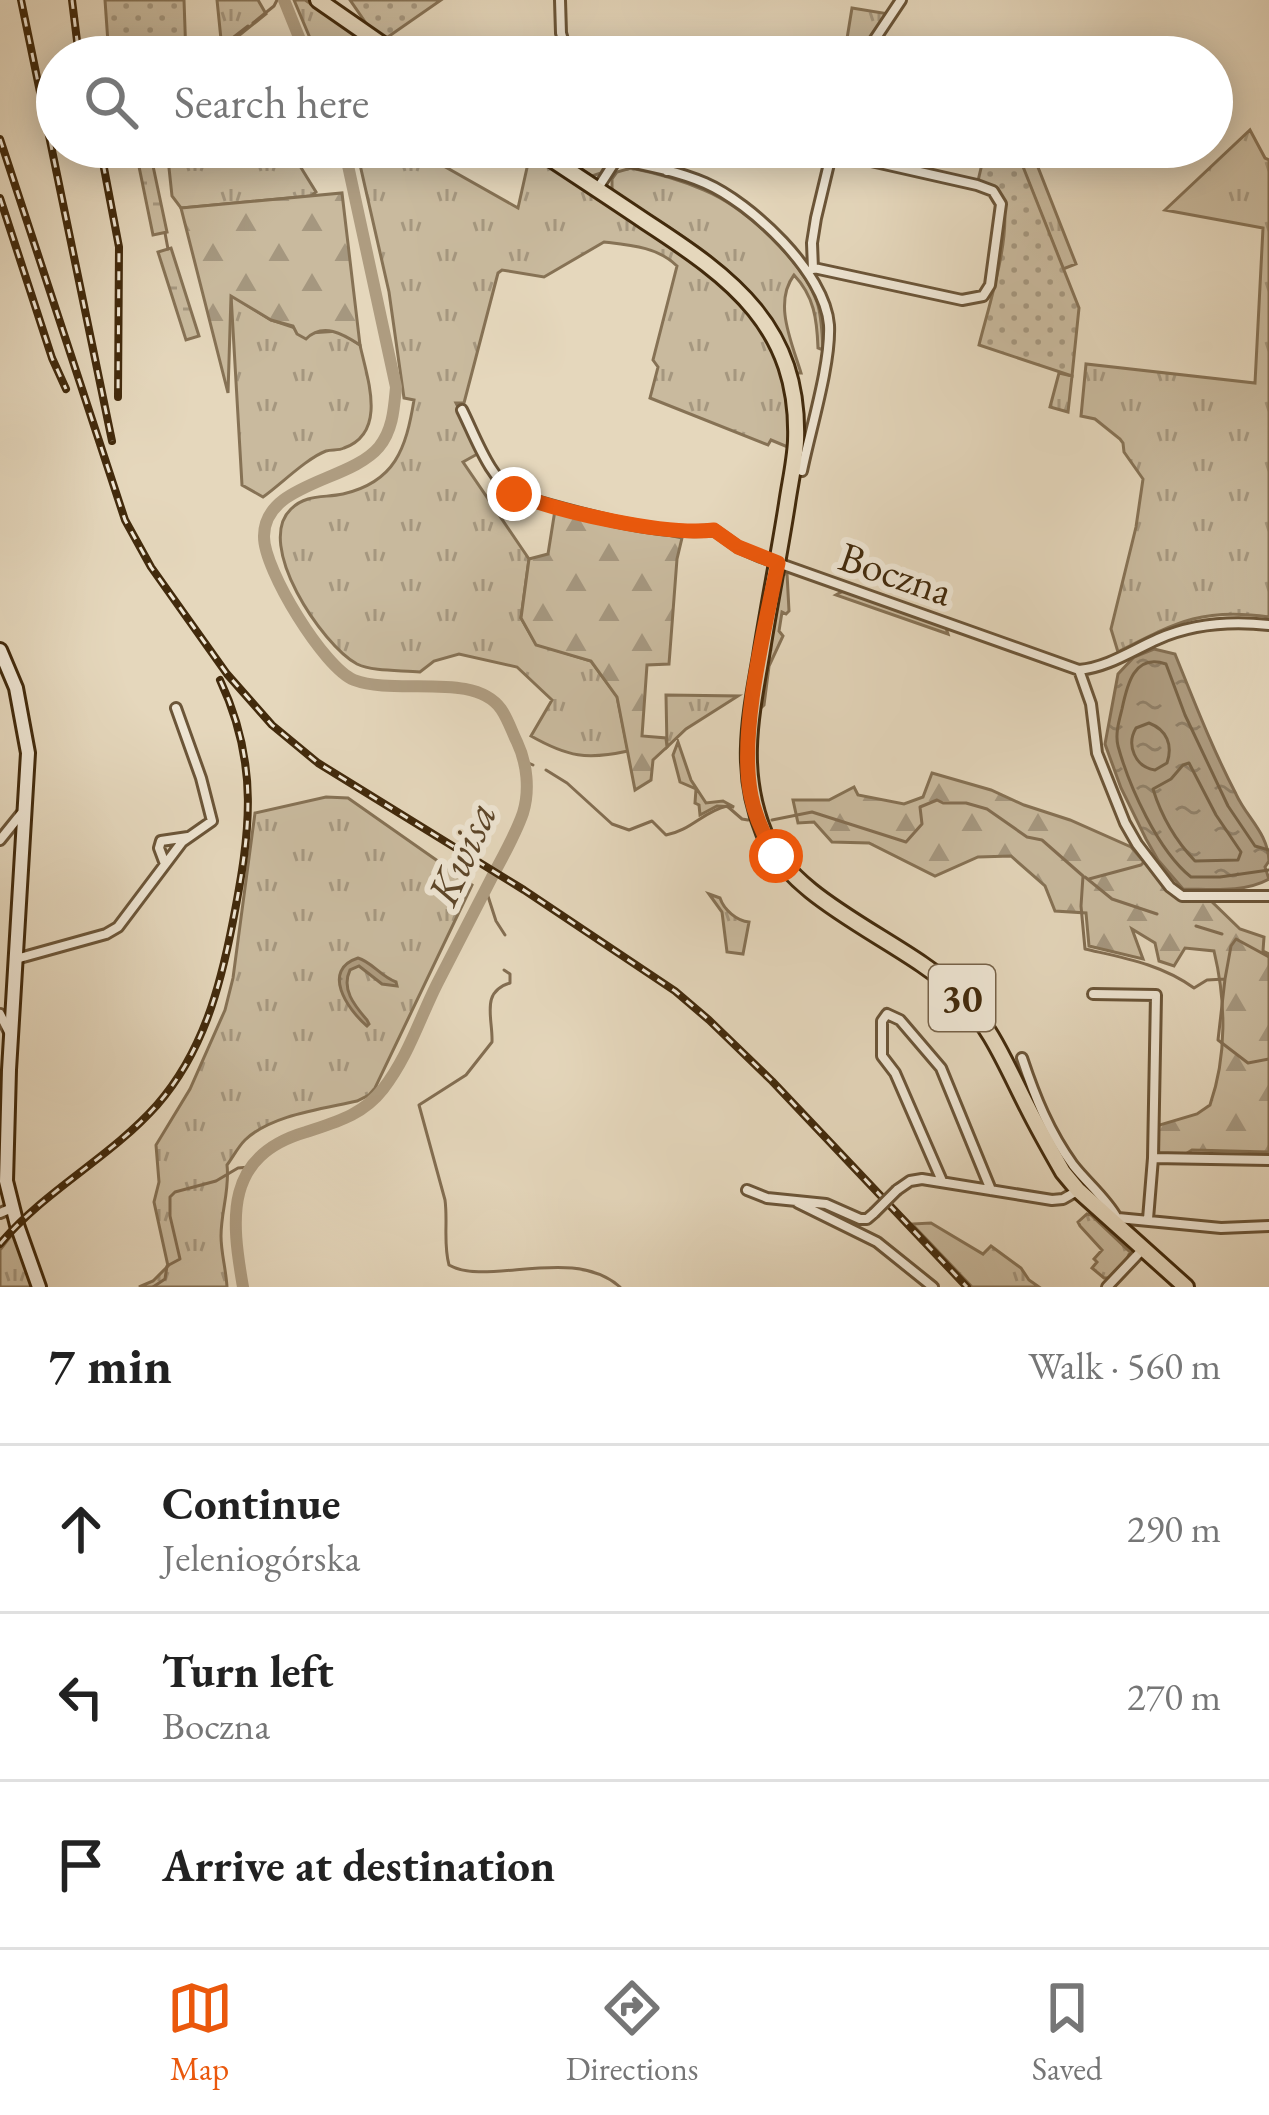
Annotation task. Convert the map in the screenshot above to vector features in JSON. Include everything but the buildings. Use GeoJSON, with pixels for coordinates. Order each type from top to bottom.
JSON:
{"type":"FeatureCollection","features":[{"type":"Feature","properties":{"kind":"main road"},"geometry":{"type":"LineString","coordinates":[[331,6],[372,36]]}},
{"type":"Feature","properties":{"kind":"main road","name":"30"},"geometry":{"type":"LineString","coordinates":[[565,168],[717,269],[743,293],[771,334],[789,377],[794,458],[748,744],[752,801],[766,839],[796,878],[931,971],[974,1010],[992,1035],[1063,1172],[1186,1287]]}},
{"type":"Feature","properties":{"kind":"main road"},"geometry":{"type":"LineString","coordinates":[[0,650],[14,680],[26,732],[6,1211],[39,1287]]}},
{"type":"Feature","properties":{"kind":"street"},"geometry":{"type":"LineString","coordinates":[[560,0],[562,36]]}},
{"type":"Feature","properties":{"kind":"street"},"geometry":{"type":"LineString","coordinates":[[877,36],[901,0]]}},
{"type":"Feature","properties":{"kind":"street"},"geometry":{"type":"LineString","coordinates":[[597,189],[610,168]]}},
{"type":"Feature","properties":{"kind":"street"},"geometry":{"type":"LineString","coordinates":[[655,168],[702,182],[737,202],[811,271],[962,300],[988,292],[1001,204],[993,191],[903,168]]}},
{"type":"Feature","properties":{"kind":"street"},"geometry":{"type":"LineString","coordinates":[[802,471],[829,330],[811,271],[815,218],[828,168]]}},
{"type":"Feature","properties":{"kind":"street","name":"Boczna"},"geometry":{"type":"LineString","coordinates":[[462,410],[496,474],[514,494],[664,530],[714,530],[738,547],[778,563],[1079,670]]}},
{"type":"Feature","properties":{"kind":"street"},"geometry":{"type":"LineString","coordinates":[[1269,626],[1227,624],[1174,632],[1095,668],[1079,670],[1091,704],[1097,753],[1125,823],[1170,887],[1182,896],[1269,896]]}},
{"type":"Feature","properties":{"kind":"street"},"geometry":{"type":"LineString","coordinates":[[16,959],[118,927],[182,842],[212,821],[176,709]]}},
{"type":"Feature","properties":{"kind":"street"},"geometry":{"type":"LineString","coordinates":[[0,840],[26,808]]}},
{"type":"Feature","properties":{"kind":"street"},"geometry":{"type":"LineString","coordinates":[[165,865],[161,841],[190,837]]}},
{"type":"Feature","properties":{"kind":"street"},"geometry":{"type":"LineString","coordinates":[[1093,994],[1156,995],[1148,1219]]}},
{"type":"Feature","properties":{"kind":"street"},"geometry":{"type":"LineString","coordinates":[[0,1014],[11,1036]]}},
{"type":"Feature","properties":{"kind":"street"},"geometry":{"type":"LineString","coordinates":[[942,1181],[895,1073],[882,1056],[882,1021],[887,1014],[900,1020],[941,1068],[991,1190]]}},
{"type":"Feature","properties":{"kind":"street"},"geometry":{"type":"LineString","coordinates":[[1022,1058],[1049,1128],[1114,1218],[1221,1228],[1269,1226]]}},
{"type":"Feature","properties":{"kind":"street"},"geometry":{"type":"LineString","coordinates":[[1153,1158],[1269,1160]]}},
{"type":"Feature","properties":{"kind":"street"},"geometry":{"type":"LineString","coordinates":[[747,1190],[766,1198],[826,1204],[860,1220],[913,1180],[1052,1200],[1078,1190]]}},
{"type":"Feature","properties":{"kind":"street"},"geometry":{"type":"LineString","coordinates":[[798,1203],[877,1242],[933,1287]]}},
{"type":"Feature","properties":{"kind":"street"},"geometry":{"type":"LineString","coordinates":[[1108,1287],[1143,1249]]}},
{"type":"Feature","properties":{"kind":"green space"},"geometry":{"type":"Polygon","coordinates":[[[105,0],[184,0],[185,36],[108,36],[105,0]]]}},
{"type":"Feature","properties":{"kind":"green space"},"geometry":{"type":"Polygon","coordinates":[[[217,0],[258,0],[266,14],[238,36],[221,36],[217,0]]]}},
{"type":"Feature","properties":{"kind":"green space"},"geometry":{"type":"Polygon","coordinates":[[[294,0],[305,0],[359,36],[309,36],[294,0]]]}},
{"type":"Feature","properties":{"kind":"green space"},"geometry":{"type":"Polygon","coordinates":[[[350,0],[441,0],[389,36],[370,29],[350,0]]]}},
{"type":"Feature","properties":{"kind":"green space"},"geometry":{"type":"Polygon","coordinates":[[[852,8],[889,14],[873,36],[847,36],[852,8]]]}},
{"type":"Feature","properties":{"kind":"green space"},"geometry":{"type":"Polygon","coordinates":[[[1250,130],[1269,160],[1269,617],[1207,616],[1118,652],[1111,629],[1143,479],[1120,439],[1095,419],[1081,416],[1086,364],[1255,383],[1263,228],[1165,210],[1210,168],[1233,168],[1233,146],[1250,130]]]}},
{"type":"Feature","properties":{"kind":"green space"},"geometry":{"type":"Polygon","coordinates":[[[139,168],[153,168],[167,232],[153,235],[139,168]]]}},
{"type":"Feature","properties":{"kind":"green space"},"geometry":{"type":"Polygon","coordinates":[[[169,168],[301,168],[316,192],[181,208],[172,196],[169,168]]]}},
{"type":"Feature","properties":{"kind":"green space"},"geometry":{"type":"Polygon","coordinates":[[[361,168],[447,168],[518,208],[527,168],[558,168],[718,276],[758,319],[787,390],[790,448],[771,440],[768,445],[650,398],[658,367],[653,360],[677,266],[643,248],[604,242],[544,277],[498,273],[464,403],[456,403],[481,452],[463,462],[529,559],[521,618],[536,644],[591,661],[617,696],[628,751],[578,755],[531,736],[552,700],[517,667],[459,654],[434,661],[420,672],[357,664],[327,637],[297,593],[281,545],[282,525],[291,509],[309,499],[343,494],[375,481],[395,461],[407,434],[414,400],[404,398],[389,292],[361,168]]]}},
{"type":"Feature","properties":{"kind":"green space"},"geometry":{"type":"Polygon","coordinates":[[[579,168],[604,168],[592,176],[579,168]]]}},
{"type":"Feature","properties":{"kind":"green space"},"geometry":{"type":"Polygon","coordinates":[[[631,168],[720,198],[754,222],[799,269],[817,302],[823,350],[818,348],[810,300],[794,275],[785,310],[801,373],[796,373],[780,338],[743,285],[697,246],[612,190],[617,172],[631,168]]]}},
{"type":"Feature","properties":{"kind":"green space"},"geometry":{"type":"Polygon","coordinates":[[[981,168],[1024,168],[1079,308],[1072,376],[979,345],[1005,228],[1001,196],[978,181],[981,168]]]}},
{"type":"Feature","properties":{"kind":"green space"},"geometry":{"type":"Polygon","coordinates":[[[1023,168],[1038,168],[1076,264],[1063,269],[1023,168]]]}},
{"type":"Feature","properties":{"kind":"green space"},"geometry":{"type":"Polygon","coordinates":[[[342,193],[360,345],[326,331],[306,339],[293,326],[271,320],[231,296],[228,393],[181,208],[342,193]]]}},
{"type":"Feature","properties":{"kind":"green space"},"geometry":{"type":"Polygon","coordinates":[[[171,248],[199,336],[186,340],[158,252],[171,248]]]}},
{"type":"Feature","properties":{"kind":"green space"},"geometry":{"type":"Polygon","coordinates":[[[231,295],[271,320],[310,333],[339,331],[360,345],[370,388],[370,417],[358,440],[319,454],[263,497],[242,485],[231,295]]]}},
{"type":"Feature","properties":{"kind":"green space"},"geometry":{"type":"Polygon","coordinates":[[[1059,373],[1072,376],[1068,412],[1050,407],[1059,373]]]}},
{"type":"Feature","properties":{"kind":"green space"},"geometry":{"type":"Polygon","coordinates":[[[555,510],[682,538],[669,664],[647,665],[642,736],[666,738],[667,747],[653,760],[651,780],[635,790],[617,697],[591,661],[536,645],[521,618],[529,559],[548,554],[555,510]]]}},
{"type":"Feature","properties":{"kind":"green space"},"geometry":{"type":"Polygon","coordinates":[[[787,573],[789,611],[782,612],[779,631],[783,636],[769,666],[761,708],[781,580],[787,573]]]}},
{"type":"Feature","properties":{"kind":"green space"},"geometry":{"type":"Polygon","coordinates":[[[845,590],[945,625],[948,634],[836,595],[845,590]]]}},
{"type":"Feature","properties":{"kind":"green space"},"geometry":{"type":"Polygon","coordinates":[[[666,695],[738,696],[667,747],[666,695]]]}},
{"type":"Feature","properties":{"kind":"green space"},"geometry":{"type":"Polygon","coordinates":[[[678,742],[691,780],[706,803],[723,801],[734,807],[717,806],[700,815],[696,789],[680,782],[673,755],[678,742]]]}},
{"type":"Feature","properties":{"kind":"green space"},"geometry":{"type":"Polygon","coordinates":[[[932,773],[991,790],[1131,847],[1179,897],[1210,900],[1240,929],[1264,937],[1263,951],[1269,954],[1269,1152],[1156,1154],[1156,1126],[1197,1114],[1210,1105],[1216,1086],[1223,1028],[1214,951],[1185,948],[1174,966],[1159,961],[1155,943],[1132,929],[1143,959],[1089,946],[1086,913],[1055,911],[1045,886],[1011,856],[978,857],[935,876],[869,843],[832,842],[814,822],[798,823],[793,800],[829,800],[854,787],[858,795],[904,804],[923,797],[932,773]]]}},
{"type":"Feature","properties":{"kind":"green space"},"geometry":{"type":"Polygon","coordinates":[[[326,797],[348,798],[472,885],[369,1095],[269,1124],[245,1140],[227,1165],[221,1236],[227,1287],[139,1287],[168,1266],[154,1202],[159,1182],[156,1145],[190,1089],[225,1010],[255,813],[326,797]]]}},
{"type":"Feature","properties":{"kind":"green space"},"geometry":{"type":"Polygon","coordinates":[[[709,894],[749,922],[743,954],[727,952],[722,912],[709,894]]]}},
{"type":"Feature","properties":{"kind":"green space"},"geometry":{"type":"Polygon","coordinates":[[[1087,1214],[1130,1252],[1110,1278],[1092,1268],[1102,1250],[1078,1222],[1087,1214]]]}},
{"type":"Feature","properties":{"kind":"green space"},"geometry":{"type":"Polygon","coordinates":[[[931,1223],[983,1254],[991,1246],[1039,1287],[972,1287],[912,1224],[931,1223]]]}},
{"type":"Feature","properties":{"kind":"green space"},"geometry":{"type":"Polygon","coordinates":[[[13,1233],[32,1287],[0,1287],[0,1250],[13,1233]]]}},
{"type":"Feature","properties":{"kind":"water"},"geometry":{"type":"Polygon","coordinates":[[[1154,649],[1175,654],[1227,777],[1265,842],[1269,879],[1238,888],[1183,889],[1146,839],[1105,744],[1118,674],[1134,657],[1154,649]]]}},
{"type":"Feature","properties":{"kind":"water"},"geometry":{"type":"Polygon","coordinates":[[[358,958],[397,986],[382,984],[359,966],[350,970],[348,990],[367,1026],[352,1010],[339,980],[347,964],[358,958]]]}},
{"type":"Feature","properties":{"kind":"waterway"},"geometry":{"type":"LineString","coordinates":[[253,23],[277,0]]}},
{"type":"Feature","properties":{"kind":"waterway","name":"Kwisa"},"geometry":{"type":"LineString","coordinates":[[284,0],[299,36]]}},
{"type":"Feature","properties":{"kind":"waterway"},"geometry":{"type":"LineString","coordinates":[[235,36],[248,26]]}},
{"type":"Feature","properties":{"kind":"waterway","name":"Kwisa"},"geometry":{"type":"LineString","coordinates":[[243,1287],[236,1214],[247,1173],[279,1143],[367,1105],[392,1077],[512,838],[526,795],[523,759],[501,709],[473,691],[371,684],[342,672],[298,616],[267,552],[267,519],[277,505],[366,459],[384,440],[392,418],[396,387],[349,168]]}},
{"type":"Feature","properties":{"kind":"waterway"},"geometry":{"type":"LineString","coordinates":[[165,233],[168,249]]}},
{"type":"Feature","properties":{"kind":"waterway"},"geometry":{"type":"LineString","coordinates":[[524,761],[533,765]]}},
{"type":"Feature","properties":{"kind":"waterway"},"geometry":{"type":"LineString","coordinates":[[546,770],[612,824],[629,830],[652,821],[666,835],[727,806],[748,820]]}},
{"type":"Feature","properties":{"kind":"waterway"},"geometry":{"type":"LineString","coordinates":[[772,820],[812,812],[906,842],[922,824],[920,807],[937,800],[987,809],[1027,837],[1042,840],[1083,876],[1085,949],[1155,967],[1194,988],[1207,980],[1225,979],[1218,1040],[1248,1063],[1269,1059]]}},
{"type":"Feature","properties":{"kind":"waterway"},"geometry":{"type":"LineString","coordinates":[[1089,879],[1144,862]]}},
{"type":"Feature","properties":{"kind":"waterway"},"geometry":{"type":"LineString","coordinates":[[1085,877],[1112,899],[1157,914]]}},
{"type":"Feature","properties":{"kind":"waterway"},"geometry":{"type":"LineString","coordinates":[[486,890],[505,935]]}},
{"type":"Feature","properties":{"kind":"waterway"},"geometry":{"type":"LineString","coordinates":[[1196,926],[1222,934]]}},
{"type":"Feature","properties":{"kind":"waterway"},"geometry":{"type":"LineString","coordinates":[[1225,979],[1236,939],[1269,957]]}},
{"type":"Feature","properties":{"kind":"waterway"},"geometry":{"type":"LineString","coordinates":[[504,970],[510,974],[510,983],[491,999],[492,1042],[466,1075],[419,1105],[445,1200],[449,1265],[485,1272],[579,1269],[620,1287]]}},
{"type":"Feature","properties":{"kind":"waterway"},"geometry":{"type":"LineString","coordinates":[[153,1287],[165,1279],[167,1266],[180,1259],[170,1197],[250,1167]]}},
{"type":"Feature","properties":{"kind":"railway"},"geometry":{"type":"LineString","coordinates":[[21,0],[36,73]]}},
{"type":"Feature","properties":{"kind":"railway"},"geometry":{"type":"LineString","coordinates":[[72,0],[76,36]]}},
{"type":"Feature","properties":{"kind":"railway"},"geometry":{"type":"LineString","coordinates":[[0,139],[125,520],[151,567],[227,674],[272,725],[318,763],[524,890],[675,991],[772,1081],[967,1287]]}},
{"type":"Feature","properties":{"kind":"railway"},"geometry":{"type":"LineString","coordinates":[[56,168],[112,441]]}},
{"type":"Feature","properties":{"kind":"railway"},"geometry":{"type":"LineString","coordinates":[[104,168],[119,247],[118,397]]}},
{"type":"Feature","properties":{"kind":"railway"},"geometry":{"type":"LineString","coordinates":[[0,198],[66,389]]}},
{"type":"Feature","properties":{"kind":"railway"},"geometry":{"type":"LineString","coordinates":[[0,1244],[157,1105],[186,1063],[207,1018],[228,946],[247,828],[241,741],[220,680]]}},
{"type":"Feature","properties":{"kind":"route"},"geometry":{"type":"LineString","coordinates":[[514,494],[664,530],[714,530],[738,547],[778,563],[748,744],[752,801],[776,856]]}}]}
